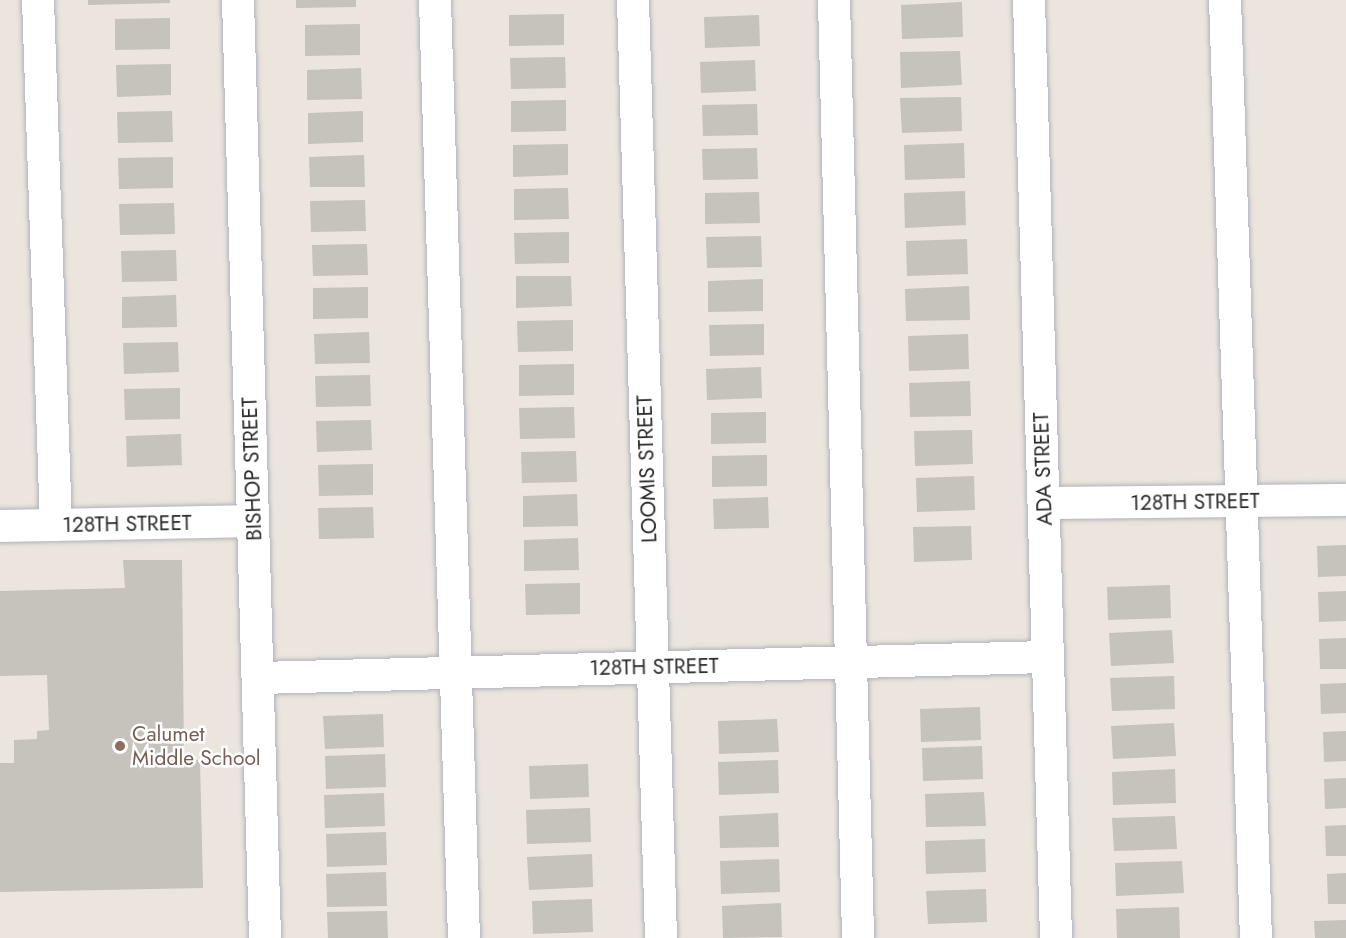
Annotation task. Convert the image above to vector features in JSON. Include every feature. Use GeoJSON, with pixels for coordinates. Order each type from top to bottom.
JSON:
{"type":"FeatureCollection","features":[{"type":"Feature","properties":{"kind":"street"},"geometry":{"type":"LineString","coordinates":[[38,0],[56,525]]}},
{"type":"Feature","properties":{"kind":"street","name":"BISHOP STREET"},"geometry":{"type":"LineString","coordinates":[[237,0],[260,678],[265,938]]}},
{"type":"Feature","properties":{"kind":"street"},"geometry":{"type":"LineString","coordinates":[[435,0],[464,938]]}},
{"type":"Feature","properties":{"kind":"street","name":"LOOMIS STREET"},"geometry":{"type":"LineString","coordinates":[[633,0],[661,938]]}},
{"type":"Feature","properties":{"kind":"street"},"geometry":{"type":"LineString","coordinates":[[834,0],[858,938]]}},
{"type":"Feature","properties":{"kind":"street","name":"ADA STREET"},"geometry":{"type":"LineString","coordinates":[[1029,0],[1056,938]]}},
{"type":"Feature","properties":{"kind":"street"},"geometry":{"type":"LineString","coordinates":[[1225,0],[1256,938]]}},
{"type":"Feature","properties":{"kind":"street","name":"128TH STREET"},"geometry":{"type":"LineString","coordinates":[[1044,503],[1346,500]]}},
{"type":"Feature","properties":{"kind":"street","name":"128TH STREET"},"geometry":{"type":"LineString","coordinates":[[0,526],[254,521]]}},
{"type":"Feature","properties":{"kind":"street","name":"128TH STREET"},"geometry":{"type":"LineString","coordinates":[[260,678],[1048,657]]}},
{"type":"Feature","properties":{"kind":"building"},"geometry":{"type":"Polygon","coordinates":[[[88,0],[170,0],[170,3],[88,5],[88,0]]]}},
{"type":"Feature","properties":{"kind":"building"},"geometry":{"type":"Polygon","coordinates":[[[296,0],[356,0],[356,7],[296,8],[296,0]]]}},
{"type":"Feature","properties":{"kind":"building"},"geometry":{"type":"Polygon","coordinates":[[[962,2],[963,37],[902,39],[901,5],[962,2]]]}},
{"type":"Feature","properties":{"kind":"building"},"geometry":{"type":"Polygon","coordinates":[[[564,14],[564,45],[509,46],[509,15],[564,14]]]}},
{"type":"Feature","properties":{"kind":"building"},"geometry":{"type":"Polygon","coordinates":[[[759,15],[760,46],[705,48],[704,17],[759,15]]]}},
{"type":"Feature","properties":{"kind":"building"},"geometry":{"type":"Polygon","coordinates":[[[170,18],[170,49],[115,50],[115,19],[170,18]]]}},
{"type":"Feature","properties":{"kind":"building"},"geometry":{"type":"Polygon","coordinates":[[[360,24],[360,55],[305,56],[305,25],[360,24]]]}},
{"type":"Feature","properties":{"kind":"building"},"geometry":{"type":"Polygon","coordinates":[[[960,51],[962,85],[901,88],[900,52],[960,51]]]}},
{"type":"Feature","properties":{"kind":"building"},"geometry":{"type":"Polygon","coordinates":[[[565,57],[566,88],[511,89],[510,58],[565,57]]]}},
{"type":"Feature","properties":{"kind":"building"},"geometry":{"type":"Polygon","coordinates":[[[755,60],[756,91],[701,93],[700,62],[755,60]]]}},
{"type":"Feature","properties":{"kind":"building"},"geometry":{"type":"Polygon","coordinates":[[[171,64],[171,95],[117,97],[116,65],[171,64]]]}},
{"type":"Feature","properties":{"kind":"building"},"geometry":{"type":"Polygon","coordinates":[[[361,68],[362,99],[307,100],[307,70],[361,68]]]}},
{"type":"Feature","properties":{"kind":"building"},"geometry":{"type":"Polygon","coordinates":[[[961,97],[962,131],[902,133],[900,98],[961,97]]]}},
{"type":"Feature","properties":{"kind":"building"},"geometry":{"type":"Polygon","coordinates":[[[566,100],[566,131],[511,132],[511,101],[566,100]]]}},
{"type":"Feature","properties":{"kind":"building"},"geometry":{"type":"Polygon","coordinates":[[[757,104],[758,135],[703,136],[702,105],[757,104]]]}},
{"type":"Feature","properties":{"kind":"building"},"geometry":{"type":"Polygon","coordinates":[[[172,111],[173,142],[118,143],[117,112],[172,111]]]}},
{"type":"Feature","properties":{"kind":"building"},"geometry":{"type":"Polygon","coordinates":[[[363,111],[363,142],[308,144],[308,113],[363,111]]]}},
{"type":"Feature","properties":{"kind":"building"},"geometry":{"type":"Polygon","coordinates":[[[964,143],[965,178],[905,180],[904,145],[964,143]]]}},
{"type":"Feature","properties":{"kind":"building"},"geometry":{"type":"Polygon","coordinates":[[[568,144],[568,175],[513,177],[513,145],[568,144]]]}},
{"type":"Feature","properties":{"kind":"building"},"geometry":{"type":"Polygon","coordinates":[[[757,148],[758,179],[703,180],[702,149],[757,148]]]}},
{"type":"Feature","properties":{"kind":"building"},"geometry":{"type":"Polygon","coordinates":[[[364,155],[365,187],[310,187],[309,157],[364,155]]]}},
{"type":"Feature","properties":{"kind":"building"},"geometry":{"type":"Polygon","coordinates":[[[173,157],[173,188],[119,189],[118,158],[173,157]]]}},
{"type":"Feature","properties":{"kind":"building"},"geometry":{"type":"Polygon","coordinates":[[[568,188],[569,219],[514,220],[514,189],[568,188]]]}},
{"type":"Feature","properties":{"kind":"building"},"geometry":{"type":"Polygon","coordinates":[[[965,191],[966,225],[905,228],[904,193],[965,191]]]}},
{"type":"Feature","properties":{"kind":"building"},"geometry":{"type":"Polygon","coordinates":[[[759,192],[760,223],[705,224],[705,193],[759,192]]]}},
{"type":"Feature","properties":{"kind":"building"},"geometry":{"type":"Polygon","coordinates":[[[365,200],[366,231],[311,232],[310,201],[365,200]]]}},
{"type":"Feature","properties":{"kind":"building"},"geometry":{"type":"Polygon","coordinates":[[[174,203],[175,234],[120,235],[119,204],[174,203]]]}},
{"type":"Feature","properties":{"kind":"building"},"geometry":{"type":"Polygon","coordinates":[[[569,232],[569,263],[515,264],[514,233],[569,232]]]}},
{"type":"Feature","properties":{"kind":"building"},"geometry":{"type":"Polygon","coordinates":[[[761,236],[762,267],[707,268],[706,237],[761,236]]]}},
{"type":"Feature","properties":{"kind":"building"},"geometry":{"type":"Polygon","coordinates":[[[967,239],[968,274],[907,276],[906,241],[967,239]]]}},
{"type":"Feature","properties":{"kind":"building"},"geometry":{"type":"Polygon","coordinates":[[[367,244],[368,275],[313,276],[312,245],[367,244]]]}},
{"type":"Feature","properties":{"kind":"building"},"geometry":{"type":"Polygon","coordinates":[[[176,250],[177,281],[122,282],[121,251],[176,250]]]}},
{"type":"Feature","properties":{"kind":"building"},"geometry":{"type":"Polygon","coordinates":[[[516,276],[571,276],[572,306],[516,308],[516,276]]]}},
{"type":"Feature","properties":{"kind":"building"},"geometry":{"type":"Polygon","coordinates":[[[763,279],[763,311],[708,312],[708,281],[763,279]]]}},
{"type":"Feature","properties":{"kind":"building"},"geometry":{"type":"Polygon","coordinates":[[[969,286],[970,320],[906,321],[905,289],[969,286]]]}},
{"type":"Feature","properties":{"kind":"building"},"geometry":{"type":"Polygon","coordinates":[[[368,287],[368,318],[313,319],[313,288],[368,287]]]}},
{"type":"Feature","properties":{"kind":"building"},"geometry":{"type":"Polygon","coordinates":[[[176,295],[177,327],[122,328],[122,297],[176,295]]]}},
{"type":"Feature","properties":{"kind":"building"},"geometry":{"type":"Polygon","coordinates":[[[573,320],[573,351],[518,352],[517,321],[573,320]]]}},
{"type":"Feature","properties":{"kind":"building"},"geometry":{"type":"Polygon","coordinates":[[[764,324],[764,355],[710,356],[709,325],[764,324]]]}},
{"type":"Feature","properties":{"kind":"building"},"geometry":{"type":"Polygon","coordinates":[[[369,332],[370,363],[315,364],[314,334],[369,332]]]}},
{"type":"Feature","properties":{"kind":"building"},"geometry":{"type":"Polygon","coordinates":[[[968,334],[969,369],[909,371],[908,336],[968,334]]]}},
{"type":"Feature","properties":{"kind":"building"},"geometry":{"type":"Polygon","coordinates":[[[178,342],[179,372],[124,374],[123,343],[178,342]]]}},
{"type":"Feature","properties":{"kind":"building"},"geometry":{"type":"Polygon","coordinates":[[[574,364],[574,395],[519,396],[519,365],[574,364]]]}},
{"type":"Feature","properties":{"kind":"building"},"geometry":{"type":"Polygon","coordinates":[[[761,367],[762,398],[707,400],[706,369],[761,367]]]}},
{"type":"Feature","properties":{"kind":"building"},"geometry":{"type":"Polygon","coordinates":[[[370,375],[371,406],[316,407],[315,376],[370,375]]]}},
{"type":"Feature","properties":{"kind":"building"},"geometry":{"type":"Polygon","coordinates":[[[970,381],[971,416],[910,417],[909,383],[970,381]]]}},
{"type":"Feature","properties":{"kind":"building"},"geometry":{"type":"Polygon","coordinates":[[[180,388],[180,419],[125,420],[124,389],[180,388]]]}},
{"type":"Feature","properties":{"kind":"building"},"geometry":{"type":"Polygon","coordinates":[[[574,407],[575,438],[520,439],[519,408],[574,407]]]}},
{"type":"Feature","properties":{"kind":"building"},"geometry":{"type":"Polygon","coordinates":[[[766,412],[766,443],[711,444],[711,413],[766,412]]]}},
{"type":"Feature","properties":{"kind":"building"},"geometry":{"type":"Polygon","coordinates":[[[371,420],[372,450],[317,452],[316,421],[371,420]]]}},
{"type":"Feature","properties":{"kind":"building"},"geometry":{"type":"Polygon","coordinates":[[[972,430],[973,464],[915,466],[914,431],[972,430]]]}},
{"type":"Feature","properties":{"kind":"building"},"geometry":{"type":"Polygon","coordinates":[[[181,434],[182,465],[127,467],[126,436],[181,434]]]}},
{"type":"Feature","properties":{"kind":"building"},"geometry":{"type":"Polygon","coordinates":[[[576,451],[577,482],[522,483],[521,452],[576,451]]]}},
{"type":"Feature","properties":{"kind":"building"},"geometry":{"type":"Polygon","coordinates":[[[767,455],[767,486],[712,487],[712,456],[767,455]]]}},
{"type":"Feature","properties":{"kind":"building"},"geometry":{"type":"Polygon","coordinates":[[[373,464],[373,495],[319,496],[318,465],[373,464]]]}},
{"type":"Feature","properties":{"kind":"building"},"geometry":{"type":"Polygon","coordinates":[[[974,476],[975,510],[917,512],[916,478],[974,476]]]}},
{"type":"Feature","properties":{"kind":"building"},"geometry":{"type":"Polygon","coordinates":[[[577,494],[578,526],[523,527],[523,496],[577,494]]]}},
{"type":"Feature","properties":{"kind":"building"},"geometry":{"type":"Polygon","coordinates":[[[768,497],[769,528],[714,529],[713,499],[768,497]]]}},
{"type":"Feature","properties":{"kind":"building"},"geometry":{"type":"Polygon","coordinates":[[[373,507],[374,538],[319,539],[318,508],[373,507]]]}},
{"type":"Feature","properties":{"kind":"building"},"geometry":{"type":"Polygon","coordinates":[[[971,526],[972,560],[914,562],[913,527],[971,526]]]}},
{"type":"Feature","properties":{"kind":"building"},"geometry":{"type":"Polygon","coordinates":[[[578,538],[579,570],[524,571],[524,540],[578,538]]]}},
{"type":"Feature","properties":{"kind":"building"},"geometry":{"type":"Polygon","coordinates":[[[1346,545],[1346,576],[1318,577],[1317,546],[1346,545]]]}},
{"type":"Feature","properties":{"kind":"building"},"geometry":{"type":"Polygon","coordinates":[[[123,560],[182,560],[184,760],[200,760],[203,888],[0,892],[0,763],[14,763],[14,740],[37,739],[37,731],[49,730],[47,675],[0,676],[0,591],[125,588],[123,560]]]}},
{"type":"Feature","properties":{"kind":"building"},"geometry":{"type":"Polygon","coordinates":[[[580,583],[580,614],[526,615],[525,584],[580,583]]]}},
{"type":"Feature","properties":{"kind":"building"},"geometry":{"type":"Polygon","coordinates":[[[1170,585],[1171,618],[1108,620],[1107,587],[1170,585]]]}},
{"type":"Feature","properties":{"kind":"building"},"geometry":{"type":"Polygon","coordinates":[[[1346,591],[1346,621],[1319,622],[1318,592],[1346,591]]]}},
{"type":"Feature","properties":{"kind":"building"},"geometry":{"type":"Polygon","coordinates":[[[1172,630],[1174,663],[1111,666],[1109,633],[1172,630]]]}},
{"type":"Feature","properties":{"kind":"building"},"geometry":{"type":"Polygon","coordinates":[[[1346,638],[1346,669],[1320,669],[1319,639],[1346,638]]]}},
{"type":"Feature","properties":{"kind":"building"},"geometry":{"type":"Polygon","coordinates":[[[1174,676],[1175,709],[1112,711],[1110,678],[1174,676]]]}},
{"type":"Feature","properties":{"kind":"building"},"geometry":{"type":"Polygon","coordinates":[[[1346,683],[1346,713],[1321,714],[1320,684],[1346,683]]]}},
{"type":"Feature","properties":{"kind":"building"},"geometry":{"type":"Polygon","coordinates":[[[980,707],[981,740],[921,742],[920,709],[980,707]]]}},
{"type":"Feature","properties":{"kind":"building"},"geometry":{"type":"Polygon","coordinates":[[[383,714],[384,747],[325,749],[323,716],[383,714]]]}},
{"type":"Feature","properties":{"kind":"building"},"geometry":{"type":"Polygon","coordinates":[[[777,719],[779,752],[719,754],[718,721],[777,719]]]}},
{"type":"Feature","properties":{"kind":"building"},"geometry":{"type":"Polygon","coordinates":[[[1174,723],[1176,756],[1113,759],[1111,726],[1174,723]]]}},
{"type":"Feature","properties":{"kind":"building"},"geometry":{"type":"Polygon","coordinates":[[[1346,731],[1346,761],[1324,762],[1323,732],[1346,731]]]}},
{"type":"Feature","properties":{"kind":"building"},"geometry":{"type":"Polygon","coordinates":[[[982,746],[983,779],[923,781],[922,748],[982,746]]]}},
{"type":"Feature","properties":{"kind":"building"},"geometry":{"type":"Polygon","coordinates":[[[385,754],[386,787],[326,789],[325,756],[385,754]]]}},
{"type":"Feature","properties":{"kind":"building"},"geometry":{"type":"Polygon","coordinates":[[[778,760],[779,793],[719,795],[718,762],[778,760]]]}},
{"type":"Feature","properties":{"kind":"building"},"geometry":{"type":"Polygon","coordinates":[[[588,764],[589,797],[530,799],[529,766],[588,764]]]}},
{"type":"Feature","properties":{"kind":"building"},"geometry":{"type":"Polygon","coordinates":[[[1175,769],[1176,803],[1113,805],[1112,772],[1175,769]]]}},
{"type":"Feature","properties":{"kind":"building"},"geometry":{"type":"Polygon","coordinates":[[[1346,778],[1346,808],[1325,809],[1324,779],[1346,778]]]}},
{"type":"Feature","properties":{"kind":"building"},"geometry":{"type":"Polygon","coordinates":[[[984,792],[986,826],[926,827],[925,794],[984,792]]]}},
{"type":"Feature","properties":{"kind":"building"},"geometry":{"type":"Polygon","coordinates":[[[384,793],[385,826],[325,828],[324,795],[384,793]]]}},
{"type":"Feature","properties":{"kind":"building"},"geometry":{"type":"Polygon","coordinates":[[[590,808],[591,842],[527,844],[526,810],[590,808]]]}},
{"type":"Feature","properties":{"kind":"building"},"geometry":{"type":"Polygon","coordinates":[[[778,813],[779,847],[720,848],[719,816],[778,813]]]}},
{"type":"Feature","properties":{"kind":"building"},"geometry":{"type":"Polygon","coordinates":[[[1175,816],[1177,849],[1114,851],[1112,818],[1175,816]]]}},
{"type":"Feature","properties":{"kind":"building"},"geometry":{"type":"Polygon","coordinates":[[[1346,825],[1346,856],[1326,856],[1325,826],[1346,825]]]}},
{"type":"Feature","properties":{"kind":"building"},"geometry":{"type":"Polygon","coordinates":[[[386,832],[387,865],[327,867],[326,834],[386,832]]]}},
{"type":"Feature","properties":{"kind":"building"},"geometry":{"type":"Polygon","coordinates":[[[985,839],[986,872],[926,874],[925,841],[985,839]]]}},
{"type":"Feature","properties":{"kind":"building"},"geometry":{"type":"Polygon","coordinates":[[[592,854],[593,887],[529,890],[527,857],[592,854]]]}},
{"type":"Feature","properties":{"kind":"building"},"geometry":{"type":"Polygon","coordinates":[[[779,859],[780,892],[721,894],[720,861],[779,859]]]}},
{"type":"Feature","properties":{"kind":"building"},"geometry":{"type":"Polygon","coordinates":[[[1182,861],[1184,893],[1116,896],[1115,863],[1182,861]]]}},
{"type":"Feature","properties":{"kind":"building"},"geometry":{"type":"Polygon","coordinates":[[[386,872],[387,906],[327,907],[326,874],[386,872]]]}},
{"type":"Feature","properties":{"kind":"building"},"geometry":{"type":"Polygon","coordinates":[[[1346,873],[1346,904],[1328,904],[1327,874],[1346,873]]]}},
{"type":"Feature","properties":{"kind":"building"},"geometry":{"type":"Polygon","coordinates":[[[986,889],[987,922],[928,924],[926,891],[986,889]]]}},
{"type":"Feature","properties":{"kind":"building"},"geometry":{"type":"Polygon","coordinates":[[[592,899],[593,932],[533,934],[532,901],[592,899]]]}},
{"type":"Feature","properties":{"kind":"building"},"geometry":{"type":"Polygon","coordinates":[[[781,903],[782,937],[723,938],[722,906],[781,903]]]}},
{"type":"Feature","properties":{"kind":"building"},"geometry":{"type":"Polygon","coordinates":[[[1179,907],[1180,938],[1117,938],[1116,909],[1179,907]]]}},
{"type":"Feature","properties":{"kind":"building"},"geometry":{"type":"Polygon","coordinates":[[[387,911],[388,938],[328,938],[327,912],[387,911]]]}},
{"type":"Feature","properties":{"kind":"building"},"geometry":{"type":"Polygon","coordinates":[[[1346,920],[1346,938],[1315,938],[1314,921],[1346,920]]]}},
{"type":"Feature","properties":{"kind":"place","name":"Calumet Middle School"},"geometry":{"type":"Point","coordinates":[120,746]}}]}
